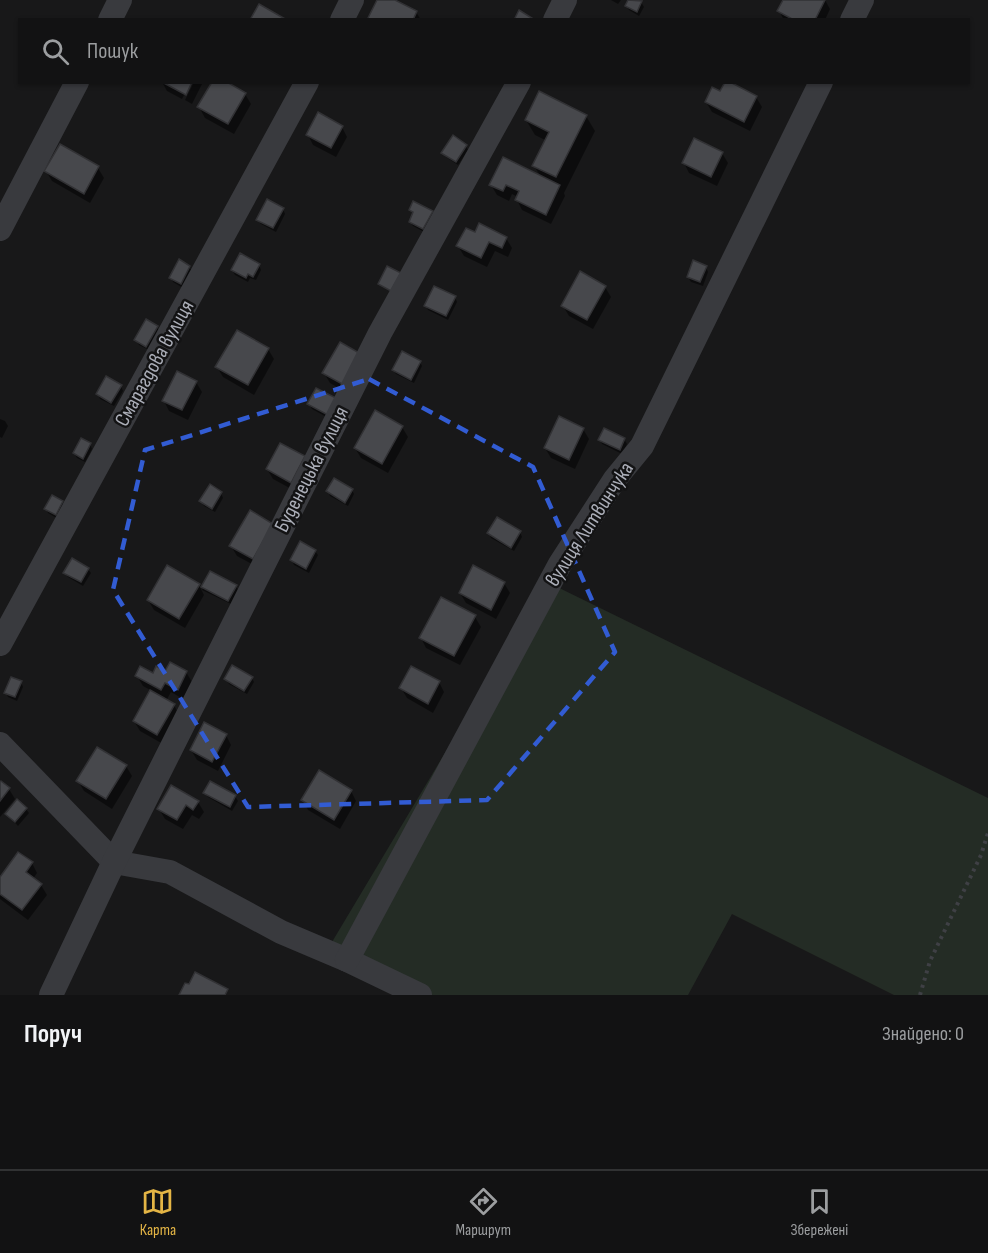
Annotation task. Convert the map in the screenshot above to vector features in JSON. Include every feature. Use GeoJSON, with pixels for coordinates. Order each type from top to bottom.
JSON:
{"type":"FeatureCollection","features":[{"type":"Feature","properties":{"kind":"street"},"geometry":{"type":"LineString","coordinates":[[111,18],[120,0]]}},
{"type":"Feature","properties":{"kind":"street"},"geometry":{"type":"LineString","coordinates":[[343,18],[352,0]]}},
{"type":"Feature","properties":{"kind":"street"},"geometry":{"type":"LineString","coordinates":[[556,18],[566,0]]}},
{"type":"Feature","properties":{"kind":"street"},"geometry":{"type":"LineString","coordinates":[[853,18],[862,0]]}},
{"type":"Feature","properties":{"kind":"street"},"geometry":{"type":"LineString","coordinates":[[0,229],[76,84]]}},
{"type":"Feature","properties":{"kind":"street","name":"Смарагдова вулиця"},"geometry":{"type":"LineString","coordinates":[[0,644],[306,84]]}},
{"type":"Feature","properties":{"kind":"street","name":"Буденецька вулиця"},"geometry":{"type":"LineString","coordinates":[[51,995],[114,862],[380,333],[518,84]]}},
{"type":"Feature","properties":{"kind":"street","name":"вулиця Литвинчука"},"geometry":{"type":"LineString","coordinates":[[347,960],[560,564],[615,479],[642,446],[820,84]]}},
{"type":"Feature","properties":{"kind":"street"},"geometry":{"type":"LineString","coordinates":[[0,744],[114,862],[171,872],[281,932],[420,995]]}},
{"type":"Feature","properties":{"kind":"path"},"geometry":{"type":"LineString","coordinates":[[920,995],[930,962],[981,855],[988,833]]}},
{"type":"Feature","properties":{"kind":"highlighted area"},"geometry":{"type":"Polygon","coordinates":[[[369,379],[533,467],[615,652],[487,800],[248,807],[113,590],[145,450],[369,379]]]}},
{"type":"Feature","properties":{"kind":"shaded area"},"geometry":{"type":"Polygon","coordinates":[[[547,582],[988,798],[988,995],[894,995],[732,914],[688,995],[424,995],[332,942],[547,582]]]}},
{"type":"Feature","properties":{"kind":"building"},"geometry":{"type":"Polygon","coordinates":[[[377,0],[395,0],[417,11],[414,18],[368,18],[377,0]]]}},
{"type":"Feature","properties":{"kind":"building"},"geometry":{"type":"Polygon","coordinates":[[[628,0],[642,1],[637,12],[625,6],[628,0]]]}},
{"type":"Feature","properties":{"kind":"building"},"geometry":{"type":"Polygon","coordinates":[[[783,0],[825,0],[816,18],[790,18],[777,11],[783,0]]]}},
{"type":"Feature","properties":{"kind":"building"},"geometry":{"type":"Polygon","coordinates":[[[259,4],[284,18],[251,18],[259,4]]]}},
{"type":"Feature","properties":{"kind":"building"},"geometry":{"type":"Polygon","coordinates":[[[519,10],[532,18],[515,18],[519,10]]]}},
{"type":"Feature","properties":{"kind":"building"},"geometry":{"type":"Polygon","coordinates":[[[166,84],[191,84],[186,95],[166,84]]]}},
{"type":"Feature","properties":{"kind":"building"},"geometry":{"type":"Polygon","coordinates":[[[211,84],[230,84],[246,93],[228,124],[197,107],[211,84]]]}},
{"type":"Feature","properties":{"kind":"building"},"geometry":{"type":"Polygon","coordinates":[[[724,84],[734,84],[757,96],[744,122],[705,102],[712,87],[720,91],[724,84]]]}},
{"type":"Feature","properties":{"kind":"building"},"geometry":{"type":"Polygon","coordinates":[[[539,91],[587,115],[556,177],[532,166],[549,132],[525,120],[539,91]]]}},
{"type":"Feature","properties":{"kind":"building"},"geometry":{"type":"Polygon","coordinates":[[[318,112],[343,126],[331,148],[306,135],[318,112]]]}},
{"type":"Feature","properties":{"kind":"building"},"geometry":{"type":"Polygon","coordinates":[[[453,135],[467,145],[456,162],[441,153],[453,135]]]}},
{"type":"Feature","properties":{"kind":"building"},"geometry":{"type":"Polygon","coordinates":[[[694,138],[723,152],[711,177],[682,163],[694,138]]]}},
{"type":"Feature","properties":{"kind":"building"},"geometry":{"type":"Polygon","coordinates":[[[60,144],[99,166],[84,194],[44,171],[60,144]]]}},
{"type":"Feature","properties":{"kind":"building"},"geometry":{"type":"Polygon","coordinates":[[[503,157],[560,185],[546,215],[515,200],[519,191],[506,185],[503,191],[489,185],[503,157]]]}},
{"type":"Feature","properties":{"kind":"building"},"geometry":{"type":"Polygon","coordinates":[[[267,199],[284,208],[273,228],[256,220],[267,199]]]}},
{"type":"Feature","properties":{"kind":"building"},"geometry":{"type":"Polygon","coordinates":[[[413,201],[433,211],[423,229],[409,222],[413,212],[409,210],[413,201]]]}},
{"type":"Feature","properties":{"kind":"building"},"geometry":{"type":"Polygon","coordinates":[[[479,223],[507,237],[502,248],[489,242],[481,258],[456,246],[466,228],[475,232],[479,223]]]}},
{"type":"Feature","properties":{"kind":"building"},"geometry":{"type":"Polygon","coordinates":[[[240,253],[260,264],[253,277],[248,274],[246,278],[231,270],[240,253]]]}},
{"type":"Feature","properties":{"kind":"building"},"geometry":{"type":"Polygon","coordinates":[[[179,259],[190,266],[181,284],[169,278],[179,259]]]}},
{"type":"Feature","properties":{"kind":"building"},"geometry":{"type":"Polygon","coordinates":[[[693,260],[707,266],[700,282],[687,277],[693,260]]]}},
{"type":"Feature","properties":{"kind":"building"},"geometry":{"type":"Polygon","coordinates":[[[387,266],[401,273],[391,291],[378,284],[387,266]]]}},
{"type":"Feature","properties":{"kind":"building"},"geometry":{"type":"Polygon","coordinates":[[[580,271],[606,286],[587,320],[561,306],[580,271]]]}},
{"type":"Feature","properties":{"kind":"building"},"geometry":{"type":"Polygon","coordinates":[[[434,286],[456,296],[446,316],[424,306],[434,286]]]}},
{"type":"Feature","properties":{"kind":"building"},"geometry":{"type":"Polygon","coordinates":[[[146,319],[158,326],[146,347],[134,340],[146,319]]]}},
{"type":"Feature","properties":{"kind":"building"},"geometry":{"type":"Polygon","coordinates":[[[237,330],[269,348],[248,385],[215,367],[237,330]]]}},
{"type":"Feature","properties":{"kind":"building"},"geometry":{"type":"Polygon","coordinates":[[[340,342],[361,354],[344,385],[322,373],[340,342]]]}},
{"type":"Feature","properties":{"kind":"building"},"geometry":{"type":"Polygon","coordinates":[[[402,351],[421,361],[411,380],[392,370],[402,351]]]}},
{"type":"Feature","properties":{"kind":"building"},"geometry":{"type":"Polygon","coordinates":[[[177,371],[197,381],[182,410],[162,401],[177,371]]]}},
{"type":"Feature","properties":{"kind":"building"},"geometry":{"type":"Polygon","coordinates":[[[106,376],[122,385],[111,403],[96,394],[106,376]]]}},
{"type":"Feature","properties":{"kind":"building"},"geometry":{"type":"Polygon","coordinates":[[[316,388],[336,398],[328,415],[307,404],[316,388]]]}},
{"type":"Feature","properties":{"kind":"building"},"geometry":{"type":"Polygon","coordinates":[[[375,410],[403,426],[382,464],[354,448],[375,410]]]}},
{"type":"Feature","properties":{"kind":"building"},"geometry":{"type":"Polygon","coordinates":[[[559,416],[584,428],[569,460],[544,448],[559,416]]]}},
{"type":"Feature","properties":{"kind":"building"},"geometry":{"type":"Polygon","coordinates":[[[604,428],[625,438],[620,450],[598,440],[604,428]]]}},
{"type":"Feature","properties":{"kind":"building"},"geometry":{"type":"Polygon","coordinates":[[[81,438],[91,443],[83,459],[73,453],[81,438]]]}},
{"type":"Feature","properties":{"kind":"building"},"geometry":{"type":"Polygon","coordinates":[[[280,443],[305,456],[291,483],[266,469],[280,443]]]}},
{"type":"Feature","properties":{"kind":"building"},"geometry":{"type":"Polygon","coordinates":[[[334,478],[353,489],[345,503],[326,491],[334,478]]]}},
{"type":"Feature","properties":{"kind":"building"},"geometry":{"type":"Polygon","coordinates":[[[210,484],[222,492],[212,509],[199,501],[210,484]]]}},
{"type":"Feature","properties":{"kind":"building"},"geometry":{"type":"Polygon","coordinates":[[[52,495],[63,501],[56,515],[44,509],[52,495]]]}},
{"type":"Feature","properties":{"kind":"building"},"geometry":{"type":"Polygon","coordinates":[[[250,510],[273,524],[253,559],[229,546],[250,510]]]}},
{"type":"Feature","properties":{"kind":"building"},"geometry":{"type":"Polygon","coordinates":[[[497,517],[521,531],[511,548],[487,533],[497,517]]]}},
{"type":"Feature","properties":{"kind":"building"},"geometry":{"type":"Polygon","coordinates":[[[300,541],[316,550],[306,569],[290,560],[300,541]]]}},
{"type":"Feature","properties":{"kind":"building"},"geometry":{"type":"Polygon","coordinates":[[[72,558],[89,568],[81,582],[63,573],[72,558]]]}},
{"type":"Feature","properties":{"kind":"building"},"geometry":{"type":"Polygon","coordinates":[[[167,565],[200,584],[179,619],[147,600],[167,565]]]}},
{"type":"Feature","properties":{"kind":"building"},"geometry":{"type":"Polygon","coordinates":[[[473,565],[505,582],[491,610],[459,593],[473,565]]]}},
{"type":"Feature","properties":{"kind":"building"},"geometry":{"type":"Polygon","coordinates":[[[210,571],[237,585],[228,601],[201,587],[210,571]]]}},
{"type":"Feature","properties":{"kind":"building"},"geometry":{"type":"Polygon","coordinates":[[[441,597],[476,615],[454,656],[419,638],[441,597]]]}},
{"type":"Feature","properties":{"kind":"building"},"geometry":{"type":"Polygon","coordinates":[[[170,662],[187,671],[178,690],[165,683],[161,690],[135,676],[140,666],[153,673],[156,666],[165,671],[170,662]]]}},
{"type":"Feature","properties":{"kind":"building"},"geometry":{"type":"Polygon","coordinates":[[[232,665],[253,677],[244,691],[224,679],[232,665]]]}},
{"type":"Feature","properties":{"kind":"building"},"geometry":{"type":"Polygon","coordinates":[[[411,666],[440,681],[428,704],[399,688],[411,666]]]}},
{"type":"Feature","properties":{"kind":"building"},"geometry":{"type":"Polygon","coordinates":[[[11,677],[22,681],[15,697],[4,693],[11,677]]]}},
{"type":"Feature","properties":{"kind":"building"},"geometry":{"type":"Polygon","coordinates":[[[150,690],[175,704],[157,735],[133,721],[150,690]]]}},
{"type":"Feature","properties":{"kind":"building"},"geometry":{"type":"Polygon","coordinates":[[[204,722],[227,734],[212,762],[190,750],[204,722]]]}},
{"type":"Feature","properties":{"kind":"building"},"geometry":{"type":"Polygon","coordinates":[[[97,747],[127,765],[106,799],[76,781],[97,747]]]}},
{"type":"Feature","properties":{"kind":"building"},"geometry":{"type":"Polygon","coordinates":[[[319,770],[352,790],[334,820],[301,800],[319,770]]]}},
{"type":"Feature","properties":{"kind":"building"},"geometry":{"type":"Polygon","coordinates":[[[210,781],[236,795],[230,807],[203,793],[210,781]]]}},
{"type":"Feature","properties":{"kind":"building"},"geometry":{"type":"Polygon","coordinates":[[[0,782],[10,788],[0,801],[0,782]]]}},
{"type":"Feature","properties":{"kind":"building"},"geometry":{"type":"Polygon","coordinates":[[[171,785],[199,801],[193,810],[186,805],[177,820],[157,809],[171,785]]]}},
{"type":"Feature","properties":{"kind":"building"},"geometry":{"type":"Polygon","coordinates":[[[17,799],[27,808],[15,822],[5,814],[17,799]]]}},
{"type":"Feature","properties":{"kind":"building"},"geometry":{"type":"Polygon","coordinates":[[[18,852],[33,862],[26,872],[42,884],[22,910],[0,894],[0,877],[18,852]]]}},
{"type":"Feature","properties":{"kind":"building"},"geometry":{"type":"Polygon","coordinates":[[[195,972],[228,989],[225,995],[179,995],[185,983],[189,984],[195,972]]]}}]}
